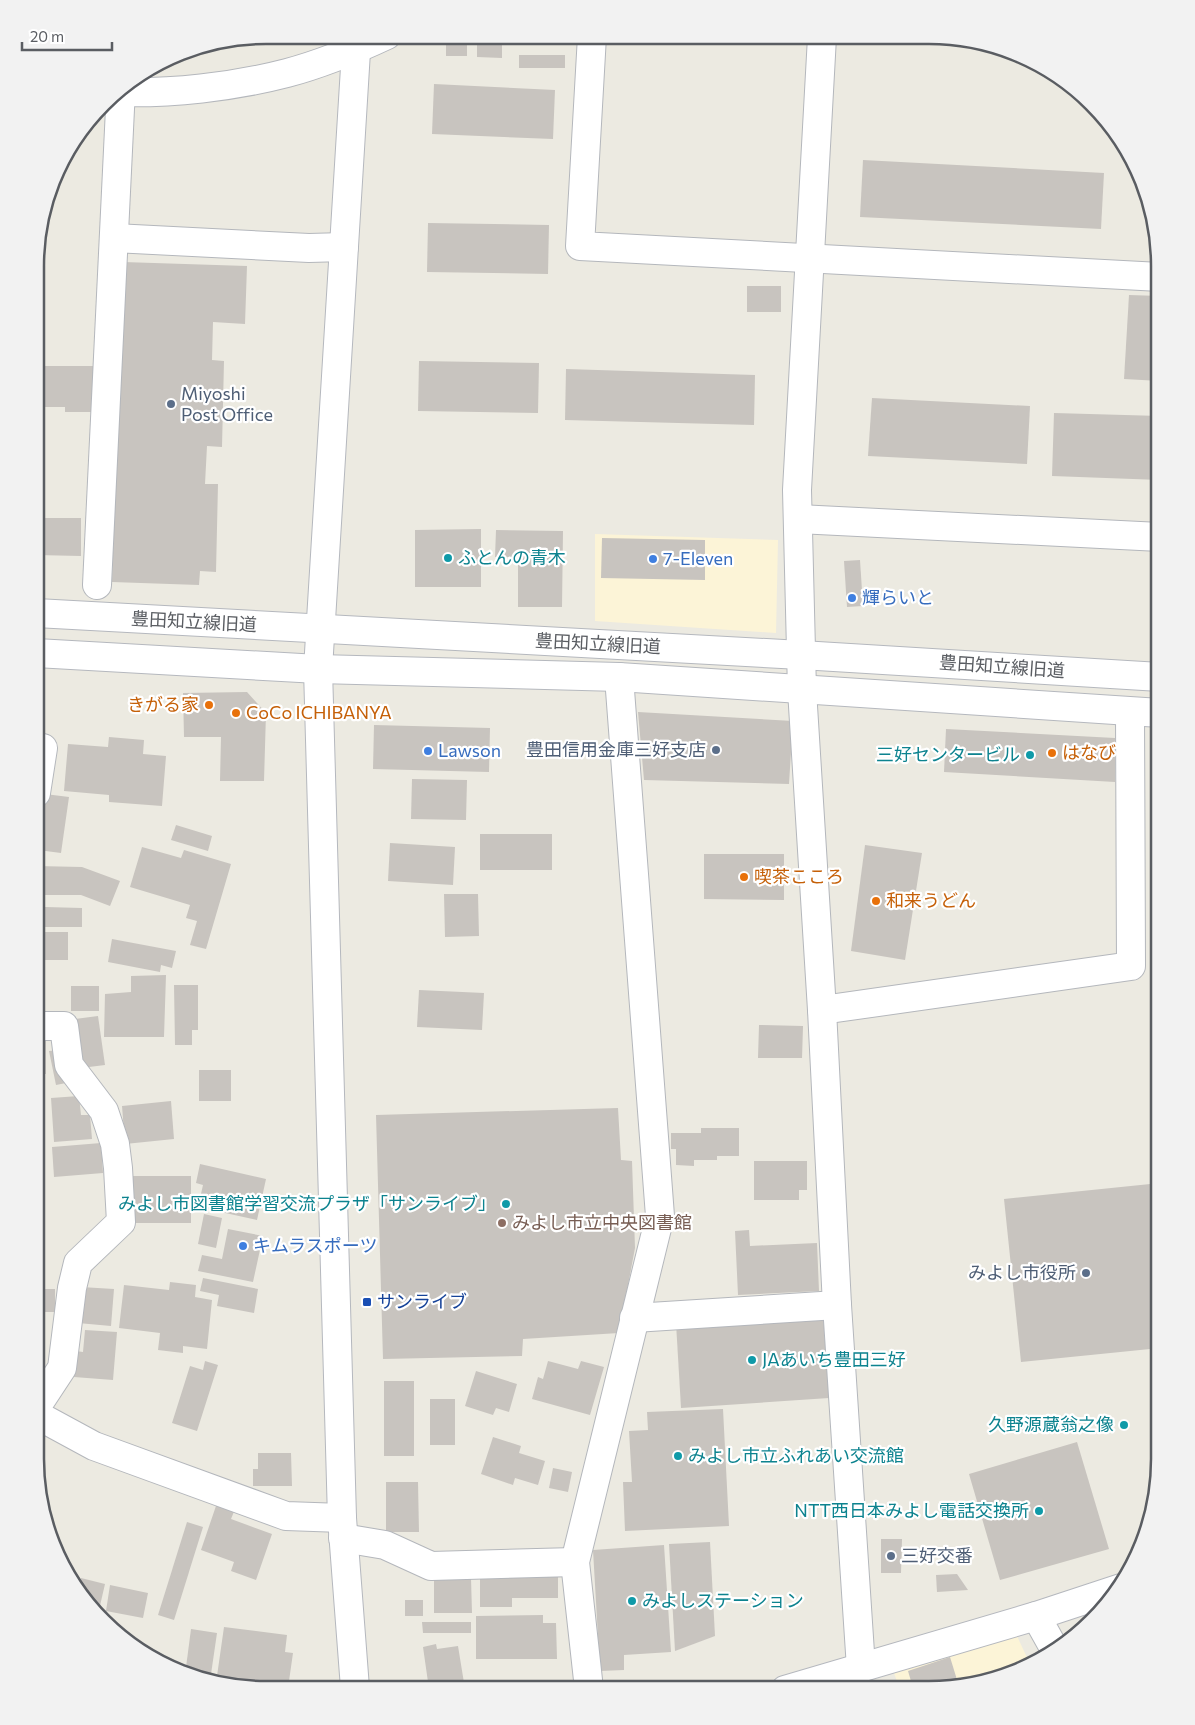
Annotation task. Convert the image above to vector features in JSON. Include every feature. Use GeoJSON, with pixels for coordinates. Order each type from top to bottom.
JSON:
{"type":"FeatureCollection","features":[{"type":"Feature","properties":{"kind":"street"},"geometry":{"type":"LineString","coordinates":[[130,90],[209,88],[288,73],[352,44]]}},
{"type":"Feature","properties":{"kind":"street"},"geometry":{"type":"LineString","coordinates":[[354,1681],[343,1528],[318,668],[356,44]]}},
{"type":"Feature","properties":{"kind":"street"},"geometry":{"type":"LineString","coordinates":[[592,44],[580,246],[1151,278]]}},
{"type":"Feature","properties":{"kind":"street"},"geometry":{"type":"LineString","coordinates":[[822,44],[797,490],[801,655],[837,1305],[861,1668]]}},
{"type":"Feature","properties":{"kind":"street"},"geometry":{"type":"LineString","coordinates":[[96,585],[114,238],[119,99]]}},
{"type":"Feature","properties":{"kind":"street"},"geometry":{"type":"LineString","coordinates":[[114,238],[309,248],[344,247]]}},
{"type":"Feature","properties":{"kind":"street"},"geometry":{"type":"LineString","coordinates":[[798,519],[1151,537]]}},
{"type":"Feature","properties":{"kind":"street","name":"豊田知立線旧道"},"geometry":{"type":"LineString","coordinates":[[44,613],[801,655],[1151,676]]}},
{"type":"Feature","properties":{"kind":"street","name":"豊田知立線旧道"},"geometry":{"type":"LineString","coordinates":[[44,653],[318,668],[619,678],[1151,713]]}},
{"type":"Feature","properties":{"kind":"street"},"geometry":{"type":"LineString","coordinates":[[588,1681],[575,1562],[660,1216],[619,678]]}},
{"type":"Feature","properties":{"kind":"street"},"geometry":{"type":"LineString","coordinates":[[822,1010],[1131,966],[1130,712]]}},
{"type":"Feature","properties":{"kind":"street"},"geometry":{"type":"LineString","coordinates":[[44,1026],[64,1026],[69,1065],[104,1111],[114,1144],[118,1168],[121,1222],[78,1263],[72,1288],[62,1368],[44,1395]]}},
{"type":"Feature","properties":{"kind":"street"},"geometry":{"type":"LineString","coordinates":[[634,1318],[837,1305]]}},
{"type":"Feature","properties":{"kind":"street"},"geometry":{"type":"LineString","coordinates":[[44,1419],[94,1446],[286,1516],[343,1528],[431,1566],[575,1562]]}},
{"type":"Feature","properties":{"kind":"street"},"geometry":{"type":"LineString","coordinates":[[832,1681],[861,1668],[1036,1616],[1107,1593]]}},
{"type":"Feature","properties":{"kind":"street"},"geometry":{"type":"LineString","coordinates":[[1036,1616],[1053,1644]]}},
{"type":"Feature","properties":{"kind":"shaded area"},"geometry":{"type":"Polygon","coordinates":[[[595,534],[778,540],[776,633],[595,621],[595,534]]]}},
{"type":"Feature","properties":{"kind":"shaded area"},"geometry":{"type":"Polygon","coordinates":[[[1016,1634],[1027,1658],[987,1674],[944,1681],[897,1681],[894,1673],[1016,1634]]]}},
{"type":"Feature","properties":{"kind":"building"},"geometry":{"type":"Polygon","coordinates":[[[446,44],[467,44],[467,56],[446,56],[446,44]]]}},
{"type":"Feature","properties":{"kind":"building"},"geometry":{"type":"Polygon","coordinates":[[[477,44],[502,44],[502,58],[477,57],[477,44]]]}},
{"type":"Feature","properties":{"kind":"building"},"geometry":{"type":"Polygon","coordinates":[[[519,55],[565,55],[565,68],[519,68],[519,55]]]}},
{"type":"Feature","properties":{"kind":"building"},"geometry":{"type":"Polygon","coordinates":[[[434,84],[555,90],[553,139],[432,134],[434,84]]]}},
{"type":"Feature","properties":{"kind":"building"},"geometry":{"type":"Polygon","coordinates":[[[863,160],[1104,173],[1101,229],[860,217],[863,160]]]}},
{"type":"Feature","properties":{"kind":"building"},"geometry":{"type":"Polygon","coordinates":[[[428,223],[549,225],[548,274],[427,272],[428,223]]]}},
{"type":"Feature","properties":{"kind":"building","name":"Miyoshi Post Office"},"geometry":{"type":"Polygon","coordinates":[[[123,262],[247,266],[245,324],[213,322],[212,360],[224,361],[222,447],[207,446],[205,484],[218,484],[216,572],[200,571],[199,585],[112,582],[123,262]]]}},
{"type":"Feature","properties":{"kind":"building"},"geometry":{"type":"Polygon","coordinates":[[[747,286],[781,286],[781,312],[747,312],[747,286]]]}},
{"type":"Feature","properties":{"kind":"building"},"geometry":{"type":"Polygon","coordinates":[[[1129,295],[1151,296],[1151,380],[1124,379],[1129,295]]]}},
{"type":"Feature","properties":{"kind":"building"},"geometry":{"type":"Polygon","coordinates":[[[419,361],[539,363],[538,413],[418,411],[419,361]]]}},
{"type":"Feature","properties":{"kind":"building"},"geometry":{"type":"Polygon","coordinates":[[[44,366],[94,366],[94,412],[65,412],[65,407],[44,407],[44,366]]]}},
{"type":"Feature","properties":{"kind":"building"},"geometry":{"type":"Polygon","coordinates":[[[566,369],[755,375],[754,425],[565,420],[566,369]]]}},
{"type":"Feature","properties":{"kind":"building"},"geometry":{"type":"Polygon","coordinates":[[[872,398],[1030,406],[1027,464],[868,456],[872,398]]]}},
{"type":"Feature","properties":{"kind":"building"},"geometry":{"type":"Polygon","coordinates":[[[1054,413],[1151,416],[1151,480],[1052,476],[1054,413]]]}},
{"type":"Feature","properties":{"kind":"building"},"geometry":{"type":"Polygon","coordinates":[[[44,518],[81,518],[81,556],[44,555],[44,518]]]}},
{"type":"Feature","properties":{"kind":"building","name":"ふとんの青木"},"geometry":{"type":"Polygon","coordinates":[[[481,529],[481,587],[415,587],[415,530],[481,529]]]}},
{"type":"Feature","properties":{"kind":"building"},"geometry":{"type":"Polygon","coordinates":[[[496,530],[563,531],[562,607],[518,607],[518,557],[495,557],[496,530]]]}},
{"type":"Feature","properties":{"kind":"building","name":"7-Eleven"},"geometry":{"type":"Polygon","coordinates":[[[602,538],[705,540],[705,580],[601,578],[602,538]]]}},
{"type":"Feature","properties":{"kind":"building"},"geometry":{"type":"Polygon","coordinates":[[[860,560],[863,606],[847,607],[844,561],[860,560]]]}},
{"type":"Feature","properties":{"kind":"building"},"geometry":{"type":"Polygon","coordinates":[[[247,692],[266,713],[264,781],[220,781],[221,737],[184,737],[183,693],[247,692]]]}},
{"type":"Feature","properties":{"kind":"building","name":"豊田信用金庫三好支店"},"geometry":{"type":"Polygon","coordinates":[[[638,712],[793,721],[789,784],[644,780],[638,712]]]}},
{"type":"Feature","properties":{"kind":"building"},"geometry":{"type":"Polygon","coordinates":[[[374,725],[490,728],[489,772],[373,769],[374,725]]]}},
{"type":"Feature","properties":{"kind":"building","name":"三好センタービル"},"geometry":{"type":"Polygon","coordinates":[[[946,729],[1115,738],[1115,782],[944,772],[946,729]]]}},
{"type":"Feature","properties":{"kind":"building"},"geometry":{"type":"Polygon","coordinates":[[[109,737],[144,740],[143,754],[166,756],[162,806],[109,802],[109,795],[64,791],[68,744],[108,747],[109,737]]]}},
{"type":"Feature","properties":{"kind":"building"},"geometry":{"type":"Polygon","coordinates":[[[412,779],[467,780],[466,820],[411,819],[412,779]]]}},
{"type":"Feature","properties":{"kind":"building"},"geometry":{"type":"Polygon","coordinates":[[[45,794],[69,797],[61,853],[44,851],[45,794]]]}},
{"type":"Feature","properties":{"kind":"building"},"geometry":{"type":"Polygon","coordinates":[[[176,825],[212,836],[208,851],[171,840],[176,825]]]}},
{"type":"Feature","properties":{"kind":"building"},"geometry":{"type":"Polygon","coordinates":[[[480,834],[552,834],[552,870],[480,870],[480,834]]]}},
{"type":"Feature","properties":{"kind":"building"},"geometry":{"type":"Polygon","coordinates":[[[390,843],[455,847],[453,885],[388,881],[390,843]]]}},
{"type":"Feature","properties":{"kind":"building"},"geometry":{"type":"Polygon","coordinates":[[[865,845],[922,853],[905,960],[851,951],[865,845]]]}},
{"type":"Feature","properties":{"kind":"building"},"geometry":{"type":"Polygon","coordinates":[[[142,847],[181,858],[184,850],[231,864],[206,949],[190,945],[197,921],[186,918],[190,905],[130,887],[142,847]]]}},
{"type":"Feature","properties":{"kind":"building","name":"喫茶こころ"},"geometry":{"type":"Polygon","coordinates":[[[704,854],[784,854],[784,900],[704,899],[704,854]]]}},
{"type":"Feature","properties":{"kind":"building"},"geometry":{"type":"Polygon","coordinates":[[[44,866],[82,867],[120,881],[110,906],[81,895],[44,895],[44,866]]]}},
{"type":"Feature","properties":{"kind":"building"},"geometry":{"type":"Polygon","coordinates":[[[444,894],[478,894],[479,936],[445,937],[444,894]]]}},
{"type":"Feature","properties":{"kind":"building"},"geometry":{"type":"Polygon","coordinates":[[[45,907],[82,908],[82,927],[45,927],[45,907]]]}},
{"type":"Feature","properties":{"kind":"building"},"geometry":{"type":"Polygon","coordinates":[[[45,932],[68,932],[68,960],[45,960],[45,932]]]}},
{"type":"Feature","properties":{"kind":"building"},"geometry":{"type":"Polygon","coordinates":[[[112,939],[176,951],[172,968],[161,965],[160,972],[108,962],[112,939]]]}},
{"type":"Feature","properties":{"kind":"building"},"geometry":{"type":"Polygon","coordinates":[[[166,975],[164,1037],[104,1037],[105,994],[131,992],[131,976],[166,975]]]}},
{"type":"Feature","properties":{"kind":"building"},"geometry":{"type":"Polygon","coordinates":[[[174,985],[198,985],[198,1030],[192,1030],[192,1045],[175,1045],[174,985]]]}},
{"type":"Feature","properties":{"kind":"building"},"geometry":{"type":"Polygon","coordinates":[[[71,986],[99,986],[99,1011],[71,1011],[71,986]]]}},
{"type":"Feature","properties":{"kind":"building"},"geometry":{"type":"Polygon","coordinates":[[[419,990],[484,993],[482,1030],[417,1027],[419,990]]]}},
{"type":"Feature","properties":{"kind":"building"},"geometry":{"type":"Polygon","coordinates":[[[98,1016],[105,1065],[81,1068],[75,1019],[98,1016]]]}},
{"type":"Feature","properties":{"kind":"building"},"geometry":{"type":"Polygon","coordinates":[[[759,1025],[803,1026],[802,1058],[758,1058],[759,1025]]]}},
{"type":"Feature","properties":{"kind":"building"},"geometry":{"type":"Polygon","coordinates":[[[44,1032],[46,1032],[46,1074],[44,1074],[44,1032]]]}},
{"type":"Feature","properties":{"kind":"building"},"geometry":{"type":"Polygon","coordinates":[[[59,1050],[66,1083],[56,1085],[49,1051],[59,1050]]]}},
{"type":"Feature","properties":{"kind":"building"},"geometry":{"type":"Polygon","coordinates":[[[199,1070],[231,1070],[231,1101],[199,1101],[199,1070]]]}},
{"type":"Feature","properties":{"kind":"building"},"geometry":{"type":"Polygon","coordinates":[[[79,1096],[81,1115],[90,1115],[92,1139],[54,1142],[51,1098],[79,1096]]]}},
{"type":"Feature","properties":{"kind":"building"},"geometry":{"type":"Polygon","coordinates":[[[171,1101],[174,1139],[125,1144],[122,1106],[171,1101]]]}},
{"type":"Feature","properties":{"kind":"building","name":"みよし市図書館学習交流プラザ「サンライブ」"},"geometry":{"type":"Polygon","coordinates":[[[618,1108],[621,1160],[632,1161],[635,1248],[619,1333],[523,1339],[522,1356],[383,1359],[376,1115],[618,1108]]]}},
{"type":"Feature","properties":{"kind":"building"},"geometry":{"type":"Polygon","coordinates":[[[701,1128],[739,1128],[739,1156],[717,1156],[717,1160],[694,1160],[694,1166],[676,1165],[676,1149],[671,1149],[671,1133],[701,1133],[701,1128]]]}},
{"type":"Feature","properties":{"kind":"building"},"geometry":{"type":"Polygon","coordinates":[[[101,1143],[103,1173],[54,1177],[52,1147],[101,1143]]]}},
{"type":"Feature","properties":{"kind":"building"},"geometry":{"type":"Polygon","coordinates":[[[754,1161],[807,1161],[807,1190],[799,1190],[799,1200],[754,1200],[754,1161]]]}},
{"type":"Feature","properties":{"kind":"building"},"geometry":{"type":"Polygon","coordinates":[[[200,1164],[266,1179],[257,1220],[198,1207],[203,1185],[196,1183],[200,1164]]]}},
{"type":"Feature","properties":{"kind":"building"},"geometry":{"type":"Polygon","coordinates":[[[127,1176],[191,1176],[191,1223],[126,1223],[127,1176]]]}},
{"type":"Feature","properties":{"kind":"building","name":"みよし市役所"},"geometry":{"type":"Polygon","coordinates":[[[1151,1184],[1151,1349],[1021,1362],[1004,1199],[1151,1184]]]}},
{"type":"Feature","properties":{"kind":"building"},"geometry":{"type":"Polygon","coordinates":[[[204,1214],[222,1218],[216,1248],[198,1244],[204,1214]]]}},
{"type":"Feature","properties":{"kind":"building","name":"キムラスポーツ"},"geometry":{"type":"Polygon","coordinates":[[[228,1229],[263,1236],[253,1282],[198,1271],[202,1255],[222,1259],[228,1229]]]}},
{"type":"Feature","properties":{"kind":"building"},"geometry":{"type":"Polygon","coordinates":[[[749,1230],[750,1246],[817,1243],[819,1291],[738,1295],[735,1231],[749,1230]]]}},
{"type":"Feature","properties":{"kind":"building"},"geometry":{"type":"Polygon","coordinates":[[[203,1278],[258,1289],[254,1313],[217,1306],[219,1295],[200,1291],[203,1278]]]}},
{"type":"Feature","properties":{"kind":"building"},"geometry":{"type":"Polygon","coordinates":[[[170,1282],[196,1285],[195,1297],[212,1300],[207,1349],[183,1346],[183,1353],[158,1350],[160,1333],[119,1328],[124,1285],[169,1290],[170,1282]]]}},
{"type":"Feature","properties":{"kind":"building"},"geometry":{"type":"Polygon","coordinates":[[[81,1287],[114,1289],[111,1326],[78,1323],[81,1287]]]}},
{"type":"Feature","properties":{"kind":"building"},"geometry":{"type":"Polygon","coordinates":[[[44,1289],[55,1289],[55,1312],[44,1312],[44,1289]]]}},
{"type":"Feature","properties":{"kind":"building","name":"JAあいち豊田三好"},"geometry":{"type":"Polygon","coordinates":[[[823,1313],[829,1398],[681,1408],[676,1323],[823,1313]]]}},
{"type":"Feature","properties":{"kind":"building"},"geometry":{"type":"Polygon","coordinates":[[[85,1330],[117,1332],[113,1380],[74,1377],[76,1351],[83,1352],[85,1330]]]}},
{"type":"Feature","properties":{"kind":"building"},"geometry":{"type":"Polygon","coordinates":[[[205,1361],[218,1365],[197,1431],[172,1423],[190,1366],[203,1370],[205,1361]]]}},
{"type":"Feature","properties":{"kind":"building"},"geometry":{"type":"Polygon","coordinates":[[[548,1361],[578,1369],[581,1361],[604,1367],[590,1415],[532,1399],[538,1377],[543,1379],[548,1361]]]}},
{"type":"Feature","properties":{"kind":"building"},"geometry":{"type":"Polygon","coordinates":[[[476,1371],[517,1384],[509,1412],[496,1408],[493,1415],[465,1406],[476,1371]]]}},
{"type":"Feature","properties":{"kind":"building"},"geometry":{"type":"Polygon","coordinates":[[[384,1381],[414,1381],[414,1456],[384,1456],[384,1381]]]}},
{"type":"Feature","properties":{"kind":"building"},"geometry":{"type":"Polygon","coordinates":[[[430,1399],[455,1399],[455,1445],[430,1445],[430,1399]]]}},
{"type":"Feature","properties":{"kind":"building","name":"みよし市立ふれあい交流館"},"geometry":{"type":"Polygon","coordinates":[[[723,1409],[729,1526],[625,1531],[623,1482],[632,1482],[629,1431],[648,1430],[647,1412],[723,1409]]]}},
{"type":"Feature","properties":{"kind":"building"},"geometry":{"type":"Polygon","coordinates":[[[493,1437],[521,1446],[519,1453],[545,1461],[538,1485],[515,1478],[513,1485],[481,1474],[493,1437]]]}},
{"type":"Feature","properties":{"kind":"building","name":"NTT西日本みよし電話交換所"},"geometry":{"type":"Polygon","coordinates":[[[1077,1442],[1109,1549],[1000,1580],[969,1474],[1077,1442]]]}},
{"type":"Feature","properties":{"kind":"building"},"geometry":{"type":"Polygon","coordinates":[[[258,1453],[291,1453],[292,1486],[253,1486],[253,1469],[258,1469],[258,1453]]]}},
{"type":"Feature","properties":{"kind":"building"},"geometry":{"type":"Polygon","coordinates":[[[553,1468],[572,1472],[568,1492],[549,1488],[553,1468]]]}},
{"type":"Feature","properties":{"kind":"building"},"geometry":{"type":"Polygon","coordinates":[[[386,1482],[418,1482],[419,1532],[386,1532],[386,1482]]]}},
{"type":"Feature","properties":{"kind":"building"},"geometry":{"type":"Polygon","coordinates":[[[217,1503],[235,1509],[231,1519],[272,1534],[256,1580],[231,1571],[234,1562],[201,1550],[217,1503]]]}},
{"type":"Feature","properties":{"kind":"building"},"geometry":{"type":"Polygon","coordinates":[[[187,1522],[203,1527],[174,1620],[158,1615],[187,1522]]]}},
{"type":"Feature","properties":{"kind":"building","name":"三好交番"},"geometry":{"type":"Polygon","coordinates":[[[881,1539],[902,1539],[901,1573],[881,1573],[881,1539]]]}},
{"type":"Feature","properties":{"kind":"building"},"geometry":{"type":"Polygon","coordinates":[[[710,1542],[715,1636],[675,1651],[669,1544],[710,1542]]]}},
{"type":"Feature","properties":{"kind":"building","name":"みよしステーション"},"geometry":{"type":"Polygon","coordinates":[[[664,1545],[671,1652],[624,1655],[624,1670],[600,1671],[593,1550],[664,1545]]]}},
{"type":"Feature","properties":{"kind":"building"},"geometry":{"type":"Polygon","coordinates":[[[957,1574],[968,1590],[937,1592],[936,1575],[957,1574]]]}},
{"type":"Feature","properties":{"kind":"building"},"geometry":{"type":"Polygon","coordinates":[[[480,1577],[558,1577],[558,1598],[512,1598],[512,1607],[480,1607],[480,1577]]]}},
{"type":"Feature","properties":{"kind":"building"},"geometry":{"type":"Polygon","coordinates":[[[81,1578],[105,1584],[100,1607],[90,1595],[80,1582],[81,1578]]]}},
{"type":"Feature","properties":{"kind":"building"},"geometry":{"type":"Polygon","coordinates":[[[471,1578],[472,1613],[434,1613],[434,1579],[471,1578]]]}},
{"type":"Feature","properties":{"kind":"building"},"geometry":{"type":"Polygon","coordinates":[[[110,1585],[148,1593],[143,1618],[106,1611],[110,1585]]]}},
{"type":"Feature","properties":{"kind":"building"},"geometry":{"type":"Polygon","coordinates":[[[405,1600],[423,1600],[423,1616],[405,1616],[405,1600]]]}},
{"type":"Feature","properties":{"kind":"building"},"geometry":{"type":"Polygon","coordinates":[[[543,1615],[543,1623],[556,1623],[557,1659],[476,1659],[476,1616],[543,1615]]]}},
{"type":"Feature","properties":{"kind":"building"},"geometry":{"type":"Polygon","coordinates":[[[422,1622],[471,1622],[471,1633],[423,1633],[422,1622]]]}},
{"type":"Feature","properties":{"kind":"building"},"geometry":{"type":"Polygon","coordinates":[[[224,1627],[287,1635],[285,1652],[293,1653],[289,1681],[251,1681],[217,1676],[224,1627]]]}},
{"type":"Feature","properties":{"kind":"building"},"geometry":{"type":"Polygon","coordinates":[[[191,1629],[217,1633],[211,1675],[186,1666],[191,1629]]]}},
{"type":"Feature","properties":{"kind":"building"},"geometry":{"type":"Polygon","coordinates":[[[436,1644],[437,1649],[458,1646],[464,1681],[428,1681],[423,1647],[436,1644]]]}},
{"type":"Feature","properties":{"kind":"building"},"geometry":{"type":"Polygon","coordinates":[[[950,1657],[957,1679],[911,1681],[908,1671],[950,1657]]]}},
{"type":"Feature","properties":{"kind":"place","name":"Miyoshi Post Office"},"geometry":{"type":"Point","coordinates":[171,404]}},
{"type":"Feature","properties":{"kind":"place","name":"ふとんの青木"},"geometry":{"type":"Point","coordinates":[448,558]}},
{"type":"Feature","properties":{"kind":"place","name":"7-Eleven"},"geometry":{"type":"Point","coordinates":[653,559]}},
{"type":"Feature","properties":{"kind":"place","name":"輝らいと"},"geometry":{"type":"Point","coordinates":[852,598]}},
{"type":"Feature","properties":{"kind":"place","name":"きがる家"},"geometry":{"type":"Point","coordinates":[209,705]}},
{"type":"Feature","properties":{"kind":"place","name":"CoCo ICHIBANYA"},"geometry":{"type":"Point","coordinates":[236,713]}},
{"type":"Feature","properties":{"kind":"place","name":"豊田信用金庫三好支店"},"geometry":{"type":"Point","coordinates":[716,750]}},
{"type":"Feature","properties":{"kind":"place","name":"Lawson"},"geometry":{"type":"Point","coordinates":[428,751]}},
{"type":"Feature","properties":{"kind":"place","name":"はなび"},"geometry":{"type":"Point","coordinates":[1052,753]}},
{"type":"Feature","properties":{"kind":"place","name":"三好センタービル"},"geometry":{"type":"Point","coordinates":[1030,755]}},
{"type":"Feature","properties":{"kind":"place","name":"喫茶こころ"},"geometry":{"type":"Point","coordinates":[744,877]}},
{"type":"Feature","properties":{"kind":"place","name":"和来うどん"},"geometry":{"type":"Point","coordinates":[876,901]}},
{"type":"Feature","properties":{"kind":"place","name":"みよし市図書館学習交流プラザ「サンライブ」"},"geometry":{"type":"Point","coordinates":[506,1204]}},
{"type":"Feature","properties":{"kind":"place","name":"みよし市立中央図書館"},"geometry":{"type":"Point","coordinates":[502,1223]}},
{"type":"Feature","properties":{"kind":"place","name":"キムラスポーツ"},"geometry":{"type":"Point","coordinates":[243,1246]}},
{"type":"Feature","properties":{"kind":"place","name":"みよし市役所"},"geometry":{"type":"Point","coordinates":[1086,1273]}},
{"type":"Feature","properties":{"kind":"place","name":"サンライブ"},"geometry":{"type":"Point","coordinates":[367,1302]}},
{"type":"Feature","properties":{"kind":"place","name":"JAあいち豊田三好"},"geometry":{"type":"Point","coordinates":[752,1360]}},
{"type":"Feature","properties":{"kind":"place","name":"久野源蔵翁之像"},"geometry":{"type":"Point","coordinates":[1124,1425]}},
{"type":"Feature","properties":{"kind":"place","name":"みよし市立ふれあい交流館"},"geometry":{"type":"Point","coordinates":[678,1456]}},
{"type":"Feature","properties":{"kind":"place","name":"NTT西日本みよし電話交換所"},"geometry":{"type":"Point","coordinates":[1039,1511]}},
{"type":"Feature","properties":{"kind":"place","name":"三好交番"},"geometry":{"type":"Point","coordinates":[891,1556]}},
{"type":"Feature","properties":{"kind":"place","name":"みよしステーション"},"geometry":{"type":"Point","coordinates":[632,1601]}}]}
